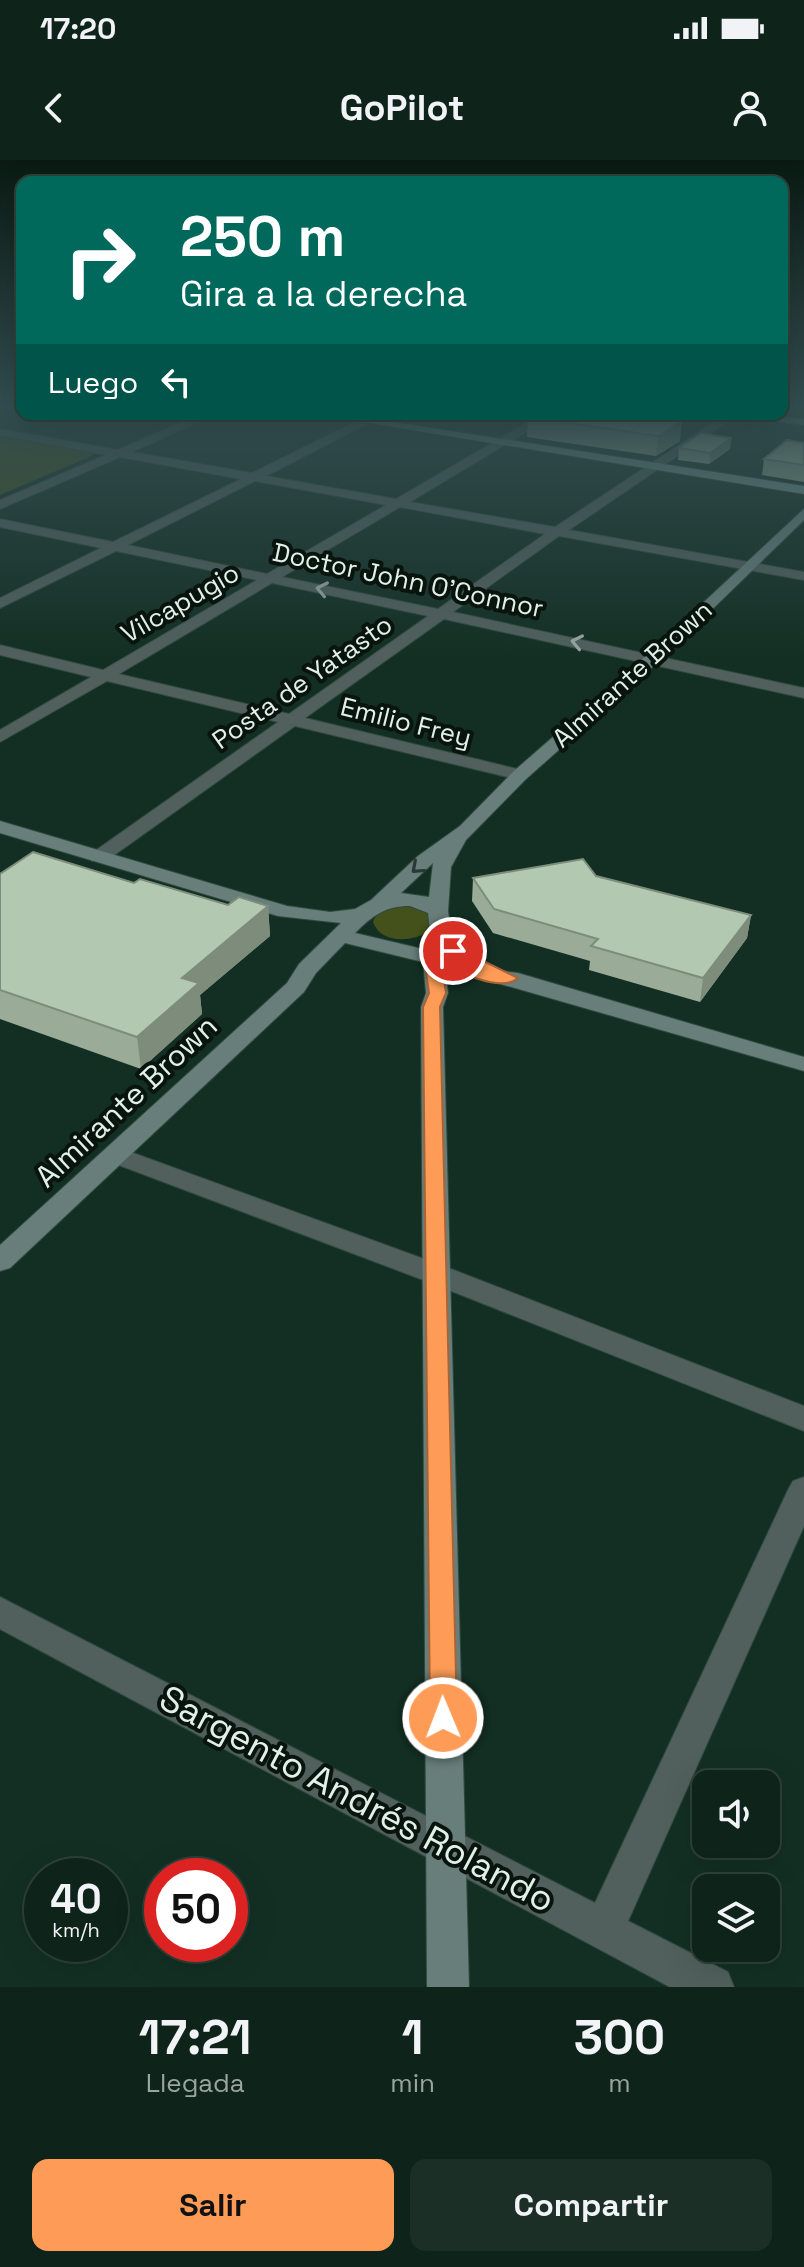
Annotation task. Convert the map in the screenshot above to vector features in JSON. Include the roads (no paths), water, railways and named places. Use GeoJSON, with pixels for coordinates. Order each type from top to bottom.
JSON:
{"type":"FeatureCollection","features":[{"type":"Feature","properties":{"kind":"main road","name":"Almirante Brown"},"geometry":{"type":"LineString","coordinates":[[0,1261],[296,987],[307,969],[369,909],[425,860],[460,835],[520,775],[653,658],[804,513]]}},
{"type":"Feature","properties":{"kind":"main road"},"geometry":{"type":"LineString","coordinates":[[0,827],[285,912],[330,918],[414,900],[430,904],[438,911]]}},
{"type":"Feature","properties":{"kind":"main road","name":"Almirante Brown"},"geometry":{"type":"LineString","coordinates":[[441,935],[438,911],[441,867],[460,835]]}},
{"type":"Feature","properties":{"kind":"main road"},"geometry":{"type":"LineString","coordinates":[[285,912],[300,922],[372,944],[489,976],[510,978],[804,1064]]}},
{"type":"Feature","properties":{"kind":"main road"},"geometry":{"type":"LineString","coordinates":[[448,1987],[432,1007],[437,993],[428,957],[441,935],[460,956],[494,968],[510,978]]}},
{"type":"Feature","properties":{"kind":"main road","name":"Almirante Brown"},"geometry":{"type":"LineString","coordinates":[[296,987],[321,974],[350,949],[372,944]]}},
{"type":"Feature","properties":{"kind":"street"},"geometry":{"type":"LineString","coordinates":[[0,505],[34,490]]}},
{"type":"Feature","properties":{"kind":"street"},"geometry":{"type":"LineString","coordinates":[[0,604],[228,490]]}},
{"type":"Feature","properties":{"kind":"street"},"geometry":{"type":"LineString","coordinates":[[320,490],[804,576]]}},
{"type":"Feature","properties":{"kind":"street","name":"Vilcapugio"},"geometry":{"type":"LineString","coordinates":[[0,737],[420,490]]}},
{"type":"Feature","properties":{"kind":"street","name":"Posta de Yatasto"},"geometry":{"type":"LineString","coordinates":[[99,857],[289,720],[620,490]]}},
{"type":"Feature","properties":{"kind":"street","name":"Doctor John O'Connor"},"geometry":{"type":"LineString","coordinates":[[0,523],[653,658],[804,693]]}},
{"type":"Feature","properties":{"kind":"street","name":"Emilio Frey"},"geometry":{"type":"LineString","coordinates":[[0,650],[520,775]]}},
{"type":"Feature","properties":{"kind":"street"},"geometry":{"type":"LineString","coordinates":[[117,1155],[436,1274],[804,1419]]}},
{"type":"Feature","properties":{"kind":"street"},"geometry":{"type":"LineString","coordinates":[[604,1929],[804,1490]]}},
{"type":"Feature","properties":{"kind":"street","name":"Sargento Andrés Rolando"},"geometry":{"type":"LineString","coordinates":[[0,1612],[713,1987]]}}]}
